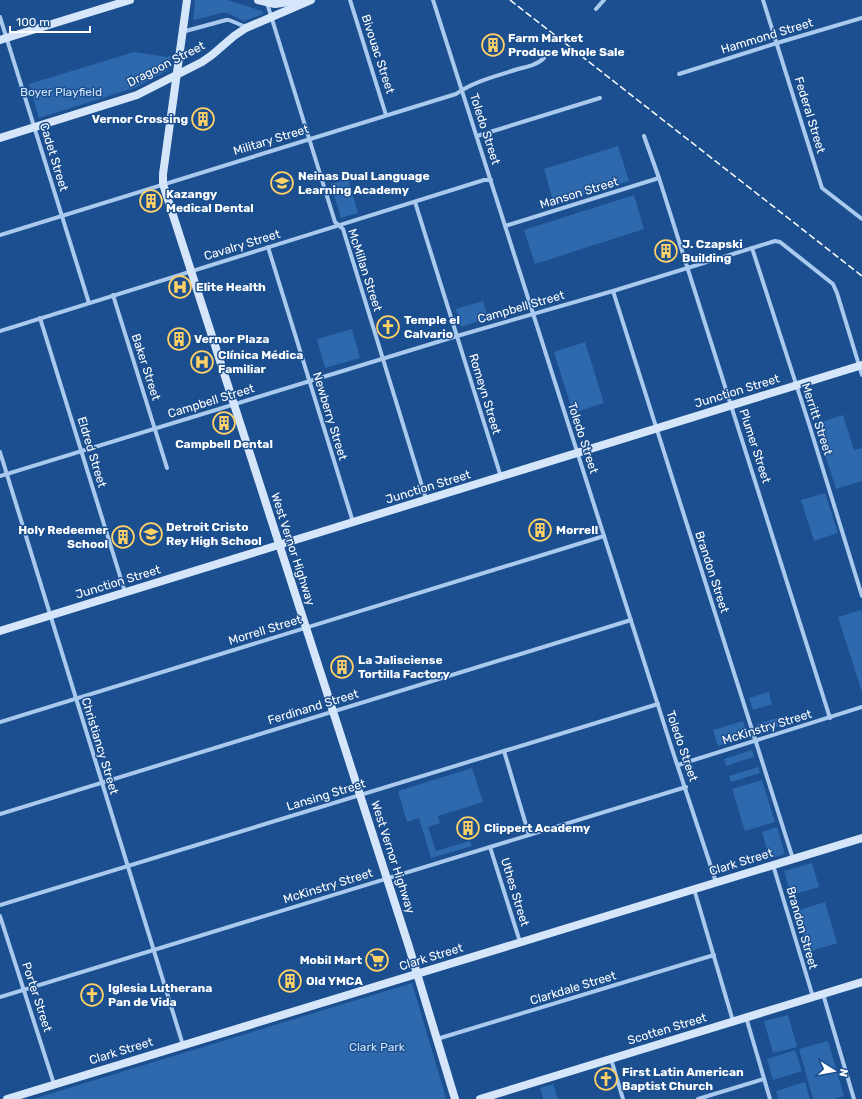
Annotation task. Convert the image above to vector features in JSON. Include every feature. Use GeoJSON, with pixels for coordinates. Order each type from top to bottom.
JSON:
{"type":"FeatureCollection","features":[{"type":"Feature","properties":{"kind":"street"},"geometry":{"type":"LineString","coordinates":[[3,39],[130,0]]}},
{"type":"Feature","properties":{"kind":"street","name":"West Vernor Highway"},"geometry":{"type":"LineString","coordinates":[[187,0],[163,174],[163,184],[387,879],[456,1099]]}},
{"type":"Feature","properties":{"kind":"street"},"geometry":{"type":"LineString","coordinates":[[258,0],[275,4],[306,0]]}},
{"type":"Feature","properties":{"kind":"street","name":"Dragoon Street"},"geometry":{"type":"LineString","coordinates":[[0,138],[137,95],[212,55],[246,28],[311,0]]}},
{"type":"Feature","properties":{"kind":"street","name":"Bivouac Street"},"geometry":{"type":"LineString","coordinates":[[350,0],[386,115]]}},
{"type":"Feature","properties":{"kind":"street","name":"Toledo Street"},"geometry":{"type":"LineString","coordinates":[[433,0],[716,882]]}},
{"type":"Feature","properties":{"kind":"street"},"geometry":{"type":"LineString","coordinates":[[596,9],[604,0]]}},
{"type":"Feature","properties":{"kind":"street","name":"Federal Street"},"geometry":{"type":"LineString","coordinates":[[763,0],[822,188],[862,219]]}},
{"type":"Feature","properties":{"kind":"street","name":"McMillan Street"},"geometry":{"type":"LineString","coordinates":[[267,3],[270,17],[335,222],[343,229],[426,500]]}},
{"type":"Feature","properties":{"kind":"street","name":"Cadet Street"},"geometry":{"type":"LineString","coordinates":[[0,17],[3,39],[34,127],[89,303]]}},
{"type":"Feature","properties":{"kind":"street","name":"Hammond Street"},"geometry":{"type":"LineString","coordinates":[[679,74],[862,18]]}},
{"type":"Feature","properties":{"kind":"street"},"geometry":{"type":"LineString","coordinates":[[182,33],[226,20],[246,28]]}},
{"type":"Feature","properties":{"kind":"street","name":"Military Street"},"geometry":{"type":"LineString","coordinates":[[0,235],[456,94],[462,89],[484,80],[535,64],[544,58]]}},
{"type":"Feature","properties":{"kind":"street"},"geometry":{"type":"LineString","coordinates":[[477,136],[600,98]]}},
{"type":"Feature","properties":{"kind":"street","name":"Plumer Street"},"geometry":{"type":"LineString","coordinates":[[644,136],[659,178],[830,718]]}},
{"type":"Feature","properties":{"kind":"street","name":"Manson Street"},"geometry":{"type":"LineString","coordinates":[[505,226],[659,178]]}},
{"type":"Feature","properties":{"kind":"street","name":"Cavalry Street"},"geometry":{"type":"LineString","coordinates":[[0,331],[484,180],[491,180]]}},
{"type":"Feature","properties":{"kind":"street","name":"Romeyn Street"},"geometry":{"type":"LineString","coordinates":[[415,202],[501,476]]}},
{"type":"Feature","properties":{"kind":"street","name":"Campbell Street"},"geometry":{"type":"LineString","coordinates":[[0,476],[383,358],[613,291],[772,241],[780,242],[829,280],[835,287],[861,365]]}},
{"type":"Feature","properties":{"kind":"street","name":"Newberry Street"},"geometry":{"type":"LineString","coordinates":[[268,248],[353,522]]}},
{"type":"Feature","properties":{"kind":"street","name":"Merritt Street"},"geometry":{"type":"LineString","coordinates":[[752,248],[862,596]]}},
{"type":"Feature","properties":{"kind":"street","name":"Brandon Street"},"geometry":{"type":"LineString","coordinates":[[613,291],[793,859]]}},
{"type":"Feature","properties":{"kind":"street","name":"Baker Street"},"geometry":{"type":"LineString","coordinates":[[113,295],[167,468]]}},
{"type":"Feature","properties":{"kind":"street","name":"Eldred Street"},"geometry":{"type":"LineString","coordinates":[[40,318],[125,592]]}},
{"type":"Feature","properties":{"kind":"street"},"geometry":{"type":"LineString","coordinates":[[861,365],[862,375]]}},
{"type":"Feature","properties":{"kind":"street","name":"Junction Street"},"geometry":{"type":"LineString","coordinates":[[0,631],[861,365]]}},
{"type":"Feature","properties":{"kind":"street","name":"Christiancy Street"},"geometry":{"type":"LineString","coordinates":[[0,452],[183,1045]]}},
{"type":"Feature","properties":{"kind":"street","name":"Morrell Street"},"geometry":{"type":"LineString","coordinates":[[0,722],[604,536]]}},
{"type":"Feature","properties":{"kind":"street","name":"Ferdinand Street"},"geometry":{"type":"LineString","coordinates":[[0,814],[631,620]]}},
{"type":"Feature","properties":{"kind":"street","name":"Lansing Street"},"geometry":{"type":"LineString","coordinates":[[0,905],[658,704]]}},
{"type":"Feature","properties":{"kind":"street","name":"McKinstry Street"},"geometry":{"type":"LineString","coordinates":[[678,765],[862,707]]}},
{"type":"Feature","properties":{"kind":"street"},"geometry":{"type":"LineString","coordinates":[[504,751],[529,835]]}},
{"type":"Feature","properties":{"kind":"street","name":"McKinstry Street"},"geometry":{"type":"LineString","coordinates":[[0,997],[686,788]]}},
{"type":"Feature","properties":{"kind":"street","name":"Clark Street"},"geometry":{"type":"LineString","coordinates":[[7,1099],[862,838]]}},
{"type":"Feature","properties":{"kind":"street","name":"Uthes Street"},"geometry":{"type":"LineString","coordinates":[[490,847],[520,942]]}},
{"type":"Feature","properties":{"kind":"street","name":"Brandon Street"},"geometry":{"type":"LineString","coordinates":[[773,865],[812,997]]}},
{"type":"Feature","properties":{"kind":"street"},"geometry":{"type":"LineString","coordinates":[[694,889],[733,1022]]}},
{"type":"Feature","properties":{"kind":"street","name":"Porter Street"},"geometry":{"type":"LineString","coordinates":[[0,916],[25,989],[54,1084]]}},
{"type":"Feature","properties":{"kind":"street","name":"Clarkdale Street"},"geometry":{"type":"LineString","coordinates":[[437,1039],[714,955]]}},
{"type":"Feature","properties":{"kind":"street","name":"Scotten Street"},"geometry":{"type":"LineString","coordinates":[[480,1099],[862,982]]}},
{"type":"Feature","properties":{"kind":"street"},"geometry":{"type":"LineString","coordinates":[[823,994],[854,1099]]}},
{"type":"Feature","properties":{"kind":"street"},"geometry":{"type":"LineString","coordinates":[[746,1017],[770,1099]]}},
{"type":"Feature","properties":{"kind":"street"},"geometry":{"type":"LineString","coordinates":[[611,1059],[623,1099]]}},
{"type":"Feature","properties":{"kind":"street"},"geometry":{"type":"LineString","coordinates":[[698,1099],[764,1079]]}},
{"type":"Feature","properties":{"kind":"green space"},"geometry":{"type":"Polygon","coordinates":[[[195,0],[227,0],[262,11],[263,14],[244,21],[227,13],[221,13],[195,20],[193,19],[195,0]]]}},
{"type":"Feature","properties":{"kind":"green space","name":"Boyer Playfield"},"geometry":{"type":"Polygon","coordinates":[[[134,52],[167,57],[171,56],[170,67],[168,70],[137,87],[39,118],[29,84],[134,52]]]}},
{"type":"Feature","properties":{"kind":"green space"},"geometry":{"type":"Polygon","coordinates":[[[618,146],[629,181],[554,204],[544,169],[618,146]]]}},
{"type":"Feature","properties":{"kind":"green space"},"geometry":{"type":"Polygon","coordinates":[[[348,179],[358,213],[341,218],[331,184],[348,179]]]}},
{"type":"Feature","properties":{"kind":"green space"},"geometry":{"type":"Polygon","coordinates":[[[634,195],[644,229],[535,264],[524,230],[634,195]]]}},
{"type":"Feature","properties":{"kind":"green space"},"geometry":{"type":"Polygon","coordinates":[[[483,301],[488,318],[461,327],[456,309],[483,301]]]}},
{"type":"Feature","properties":{"kind":"green space"},"geometry":{"type":"Polygon","coordinates":[[[352,329],[360,358],[325,368],[317,339],[352,329]]]}},
{"type":"Feature","properties":{"kind":"green space"},"geometry":{"type":"Polygon","coordinates":[[[585,342],[604,403],[573,413],[554,352],[585,342]]]}},
{"type":"Feature","properties":{"kind":"green space"},"geometry":{"type":"Polygon","coordinates":[[[843,415],[854,450],[862,448],[862,481],[836,489],[815,424],[843,415]]]}},
{"type":"Feature","properties":{"kind":"green space"},"geometry":{"type":"Polygon","coordinates":[[[825,493],[838,533],[814,541],[801,500],[825,493]]]}},
{"type":"Feature","properties":{"kind":"green space"},"geometry":{"type":"Polygon","coordinates":[[[861,610],[862,614],[862,692],[838,617],[861,610]]]}},
{"type":"Feature","properties":{"kind":"green space"},"geometry":{"type":"Polygon","coordinates":[[[769,692],[772,704],[753,710],[749,698],[769,692]]]}},
{"type":"Feature","properties":{"kind":"green space"},"geometry":{"type":"Polygon","coordinates":[[[777,718],[780,726],[760,733],[757,724],[777,718]]]}},
{"type":"Feature","properties":{"kind":"green space"},"geometry":{"type":"Polygon","coordinates":[[[743,721],[748,736],[718,746],[713,730],[743,721]]]}},
{"type":"Feature","properties":{"kind":"green space"},"geometry":{"type":"Polygon","coordinates":[[[752,750],[754,757],[726,766],[724,759],[752,750]]]}},
{"type":"Feature","properties":{"kind":"green space"},"geometry":{"type":"Polygon","coordinates":[[[758,767],[760,773],[731,782],[729,776],[758,767]]]}},
{"type":"Feature","properties":{"kind":"green space"},"geometry":{"type":"Polygon","coordinates":[[[472,768],[483,802],[438,816],[440,823],[428,827],[436,851],[470,841],[472,846],[431,858],[419,818],[407,822],[398,791],[472,768]]]}},
{"type":"Feature","properties":{"kind":"green space"},"geometry":{"type":"Polygon","coordinates":[[[762,780],[775,822],[745,831],[732,789],[762,780]]]}},
{"type":"Feature","properties":{"kind":"green space"},"geometry":{"type":"Polygon","coordinates":[[[777,827],[785,854],[770,859],[762,832],[777,827]]]}},
{"type":"Feature","properties":{"kind":"green space"},"geometry":{"type":"Polygon","coordinates":[[[812,863],[819,887],[791,895],[784,871],[812,863]]]}},
{"type":"Feature","properties":{"kind":"green space"},"geometry":{"type":"Polygon","coordinates":[[[825,902],[837,943],[808,952],[796,911],[825,902]]]}},
{"type":"Feature","properties":{"kind":"green space","name":"Clark Park"},"geometry":{"type":"Polygon","coordinates":[[[412,983],[446,1098],[445,1099],[33,1099],[412,983]]]}},
{"type":"Feature","properties":{"kind":"green space"},"geometry":{"type":"Polygon","coordinates":[[[788,1015],[797,1047],[773,1053],[764,1021],[788,1015]]]}},
{"type":"Feature","properties":{"kind":"green space"},"geometry":{"type":"Polygon","coordinates":[[[828,1041],[844,1096],[834,1099],[813,1099],[799,1049],[828,1041]]]}},
{"type":"Feature","properties":{"kind":"green space"},"geometry":{"type":"Polygon","coordinates":[[[795,1050],[802,1071],[773,1080],[767,1059],[795,1050]]]}},
{"type":"Feature","properties":{"kind":"green space"},"geometry":{"type":"Polygon","coordinates":[[[805,1082],[810,1099],[778,1099],[776,1091],[805,1082]]]}},
{"type":"Feature","properties":{"kind":"green space"},"geometry":{"type":"Polygon","coordinates":[[[553,1084],[558,1099],[543,1099],[540,1088],[553,1084]]]}},
{"type":"Feature","properties":{"kind":"railway"},"geometry":{"type":"LineString","coordinates":[[510,0],[862,276]]}},
{"type":"Feature","properties":{"kind":"place","name":"Farm Market Produce Whole Sale"},"geometry":{"type":"Point","coordinates":[493,45]}},
{"type":"Feature","properties":{"kind":"place","name":"Vernor Crossing"},"geometry":{"type":"Point","coordinates":[203,119]}},
{"type":"Feature","properties":{"kind":"place","name":"Neinas Dual Language Learning Academy"},"geometry":{"type":"Point","coordinates":[282,183]}},
{"type":"Feature","properties":{"kind":"place","name":"Kazangy Medical Dental"},"geometry":{"type":"Point","coordinates":[151,201]}},
{"type":"Feature","properties":{"kind":"place","name":"J. Czapski Building"},"geometry":{"type":"Point","coordinates":[666,251]}},
{"type":"Feature","properties":{"kind":"place","name":"Elite Health"},"geometry":{"type":"Point","coordinates":[180,287]}},
{"type":"Feature","properties":{"kind":"place","name":"Temple el Calvario"},"geometry":{"type":"Point","coordinates":[388,327]}},
{"type":"Feature","properties":{"kind":"place","name":"Vernor Plaza"},"geometry":{"type":"Point","coordinates":[179,339]}},
{"type":"Feature","properties":{"kind":"place","name":"Clínica Médica Familiar"},"geometry":{"type":"Point","coordinates":[202,362]}},
{"type":"Feature","properties":{"kind":"place","name":"Campbell Dental"},"geometry":{"type":"Point","coordinates":[224,423]}},
{"type":"Feature","properties":{"kind":"place","name":"Morrell"},"geometry":{"type":"Point","coordinates":[540,530]}},
{"type":"Feature","properties":{"kind":"place","name":"Detroit Cristo Rey High School"},"geometry":{"type":"Point","coordinates":[151,534]}},
{"type":"Feature","properties":{"kind":"place","name":"Holy Redeemer School"},"geometry":{"type":"Point","coordinates":[123,537]}},
{"type":"Feature","properties":{"kind":"place","name":"La Jalisciense Tortilla Factory"},"geometry":{"type":"Point","coordinates":[342,667]}},
{"type":"Feature","properties":{"kind":"place","name":"Clippert Academy"},"geometry":{"type":"Point","coordinates":[468,828]}},
{"type":"Feature","properties":{"kind":"place","name":"Mobil Mart"},"geometry":{"type":"Point","coordinates":[377,960]}},
{"type":"Feature","properties":{"kind":"place","name":"Old YMCA"},"geometry":{"type":"Point","coordinates":[290,981]}},
{"type":"Feature","properties":{"kind":"place","name":"Iglesia Lutherana Pan de Vida"},"geometry":{"type":"Point","coordinates":[92,995]}},
{"type":"Feature","properties":{"kind":"place","name":"First Latin American Baptist Church"},"geometry":{"type":"Point","coordinates":[606,1079]}}]}
